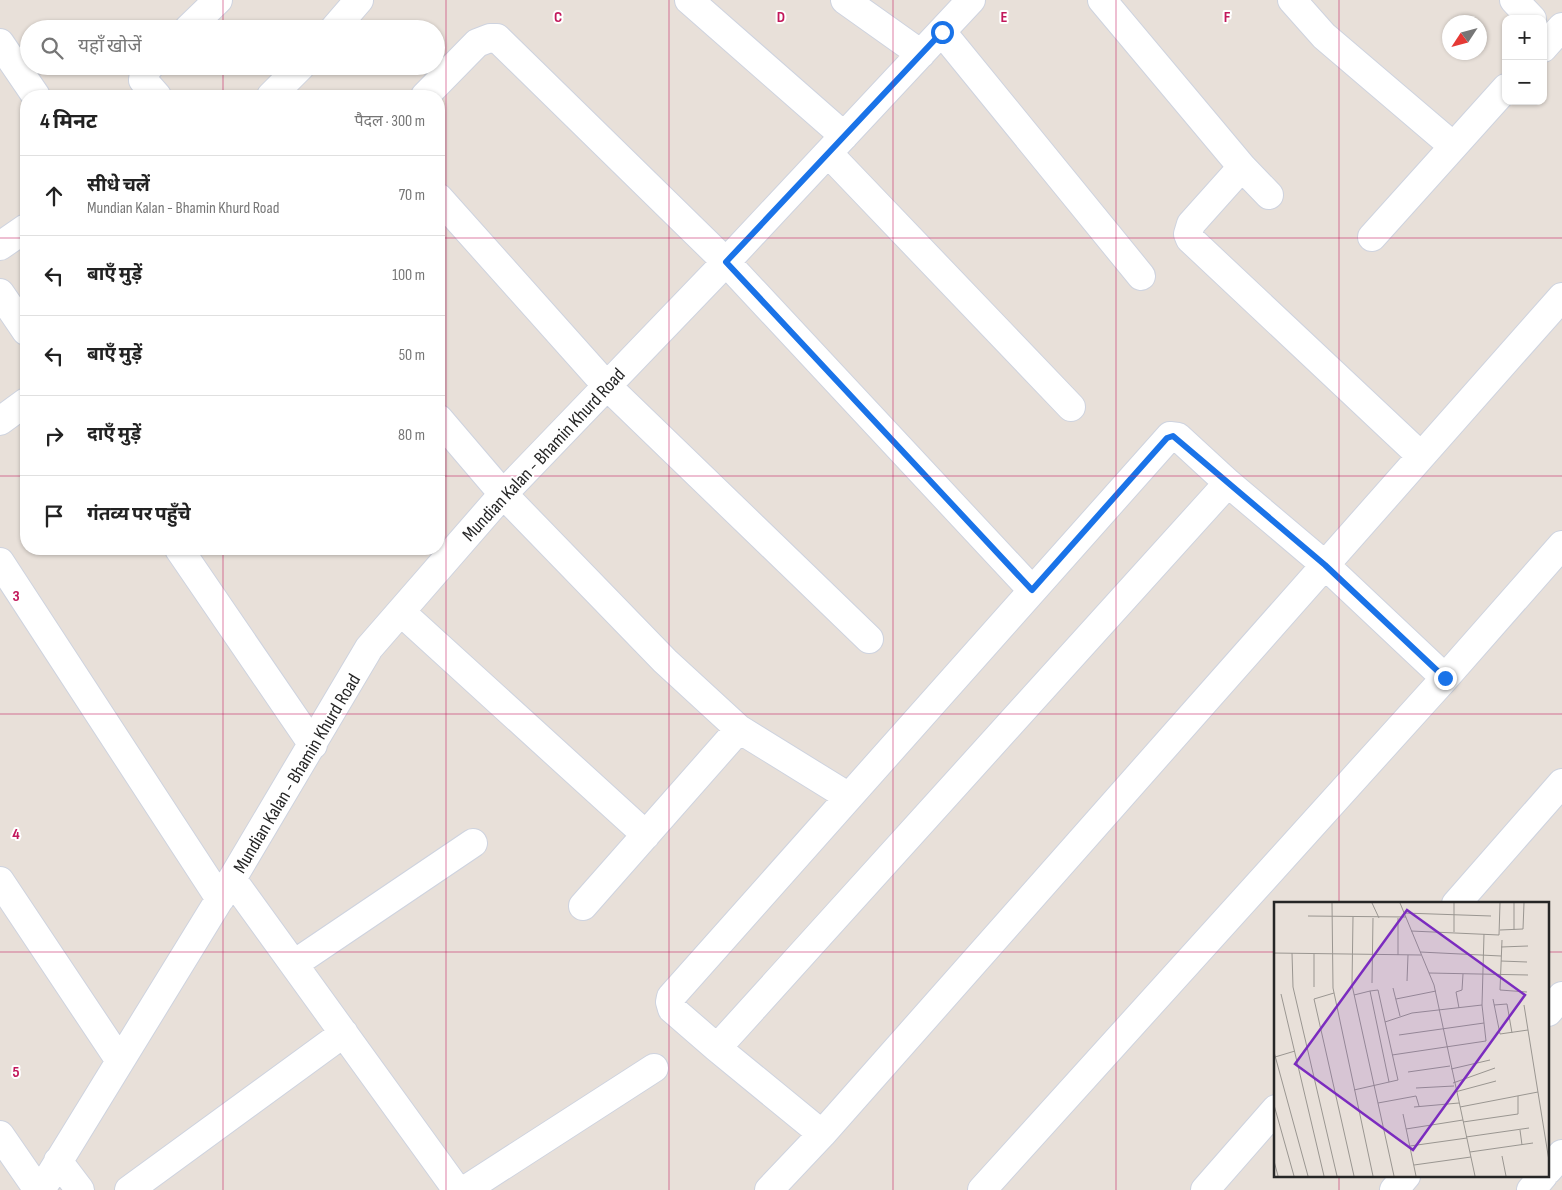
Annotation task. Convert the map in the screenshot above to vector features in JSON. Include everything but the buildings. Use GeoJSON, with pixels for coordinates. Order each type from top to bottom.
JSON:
{"type":"FeatureCollection","features":[{"type":"Feature","properties":{"kind":"street"},"geometry":{"type":"LineString","coordinates":[[197,20],[218,0]]}},
{"type":"Feature","properties":{"kind":"street"},"geometry":{"type":"LineString","coordinates":[[342,20],[359,0]]}},
{"type":"Feature","properties":{"kind":"street"},"geometry":{"type":"LineString","coordinates":[[689,0],[836,145],[1071,407]]}},
{"type":"Feature","properties":{"kind":"street"},"geometry":{"type":"LineString","coordinates":[[846,0],[922,54]]}},
{"type":"Feature","properties":{"kind":"street","name":"Mundian Kalan - Bhamin Khurd Road"},"geometry":{"type":"LineString","coordinates":[[39,1190],[226,889],[369,648],[504,494],[606,385],[726,262],[971,0]]}},
{"type":"Feature","properties":{"kind":"street"},"geometry":{"type":"LineString","coordinates":[[1102,0],[1242,168],[1269,195]]}},
{"type":"Feature","properties":{"kind":"street"},"geometry":{"type":"LineString","coordinates":[[1292,0],[1324,36],[1453,146]]}},
{"type":"Feature","properties":{"kind":"street"},"geometry":{"type":"LineString","coordinates":[[1514,0],[1528,15]]}},
{"type":"Feature","properties":{"kind":"street"},"geometry":{"type":"LineString","coordinates":[[942,32],[1141,276]]}},
{"type":"Feature","properties":{"kind":"street"},"geometry":{"type":"LineString","coordinates":[[431,90],[478,43],[490,38],[497,38],[726,262],[1032,590]]}},
{"type":"Feature","properties":{"kind":"street"},"geometry":{"type":"LineString","coordinates":[[0,43],[20,72]]}},
{"type":"Feature","properties":{"kind":"street"},"geometry":{"type":"LineString","coordinates":[[22,75],[32,90]]}},
{"type":"Feature","properties":{"kind":"street"},"geometry":{"type":"LineString","coordinates":[[144,75],[143,80],[152,90]]}},
{"type":"Feature","properties":{"kind":"street"},"geometry":{"type":"LineString","coordinates":[[277,90],[292,75]]}},
{"type":"Feature","properties":{"kind":"street"},"geometry":{"type":"LineString","coordinates":[[1372,237],[1502,92]]}},
{"type":"Feature","properties":{"kind":"street"},"geometry":{"type":"LineString","coordinates":[[1242,168],[1191,224],[1188,234],[1190,239],[1421,456]]}},
{"type":"Feature","properties":{"kind":"street"},"geometry":{"type":"LineString","coordinates":[[445,205],[606,385],[869,638]]}},
{"type":"Feature","properties":{"kind":"street"},"geometry":{"type":"LineString","coordinates":[[0,246],[20,232]]}},
{"type":"Feature","properties":{"kind":"street"},"geometry":{"type":"LineString","coordinates":[[0,293],[20,322]]}},
{"type":"Feature","properties":{"kind":"street"},"geometry":{"type":"LineString","coordinates":[[769,1190],[822,1134],[1562,297]]}},
{"type":"Feature","properties":{"kind":"street"},"geometry":{"type":"LineString","coordinates":[[0,421],[20,406]]}},
{"type":"Feature","properties":{"kind":"street"},"geometry":{"type":"LineString","coordinates":[[445,426],[504,494],[665,661],[739,729],[849,797]]}},
{"type":"Feature","properties":{"kind":"street"},"geometry":{"type":"LineString","coordinates":[[822,1134],[672,1009],[671,997],[1170,436],[1178,437],[1228,483],[1325,565],[1445,678]]}},
{"type":"Feature","properties":{"kind":"street"},"geometry":{"type":"LineString","coordinates":[[717,1048],[1228,483]]}},
{"type":"Feature","properties":{"kind":"street"},"geometry":{"type":"LineString","coordinates":[[982,1190],[1445,678],[1562,545]]}},
{"type":"Feature","properties":{"kind":"street"},"geometry":{"type":"LineString","coordinates":[[183,555],[313,745]]}},
{"type":"Feature","properties":{"kind":"street"},"geometry":{"type":"LineString","coordinates":[[0,562],[226,889],[294,964],[457,1190]]}},
{"type":"Feature","properties":{"kind":"street"},"geometry":{"type":"LineString","coordinates":[[401,612],[646,835]]}},
{"type":"Feature","properties":{"kind":"street"},"geometry":{"type":"LineString","coordinates":[[584,906],[739,729]]}},
{"type":"Feature","properties":{"kind":"street"},"geometry":{"type":"LineString","coordinates":[[1458,902],[1562,783]]}},
{"type":"Feature","properties":{"kind":"street"},"geometry":{"type":"LineString","coordinates":[[294,964],[473,843]]}},
{"type":"Feature","properties":{"kind":"street"},"geometry":{"type":"LineString","coordinates":[[0,881],[120,1061]]}},
{"type":"Feature","properties":{"kind":"street"},"geometry":{"type":"LineString","coordinates":[[1550,1010],[1562,996]]}},
{"type":"Feature","properties":{"kind":"street"},"geometry":{"type":"LineString","coordinates":[[129,1190],[344,1033]]}},
{"type":"Feature","properties":{"kind":"street"},"geometry":{"type":"LineString","coordinates":[[465,1190],[654,1068]]}},
{"type":"Feature","properties":{"kind":"street"},"geometry":{"type":"LineString","coordinates":[[1205,1190],[1274,1111]]}},
{"type":"Feature","properties":{"kind":"street"},"geometry":{"type":"LineString","coordinates":[[0,1135],[39,1190]]}},
{"type":"Feature","properties":{"kind":"street"},"geometry":{"type":"LineString","coordinates":[[1550,1168],[1562,1154]]}},
{"type":"Feature","properties":{"kind":"street"},"geometry":{"type":"LineString","coordinates":[[58,1161],[80,1190]]}},
{"type":"Feature","properties":{"kind":"street"},"geometry":{"type":"LineString","coordinates":[[1394,1190],[1404,1178]]}},
{"type":"Feature","properties":{"kind":"street"},"geometry":{"type":"LineString","coordinates":[[1531,1190],[1541,1178]]}},
{"type":"Feature","properties":{"kind":"route"},"geometry":{"type":"LineString","coordinates":[[942,32],[726,262],[1032,590],[1167,438],[1170,436],[1178,437],[1228,483],[1325,565],[1445,678]]}}]}
